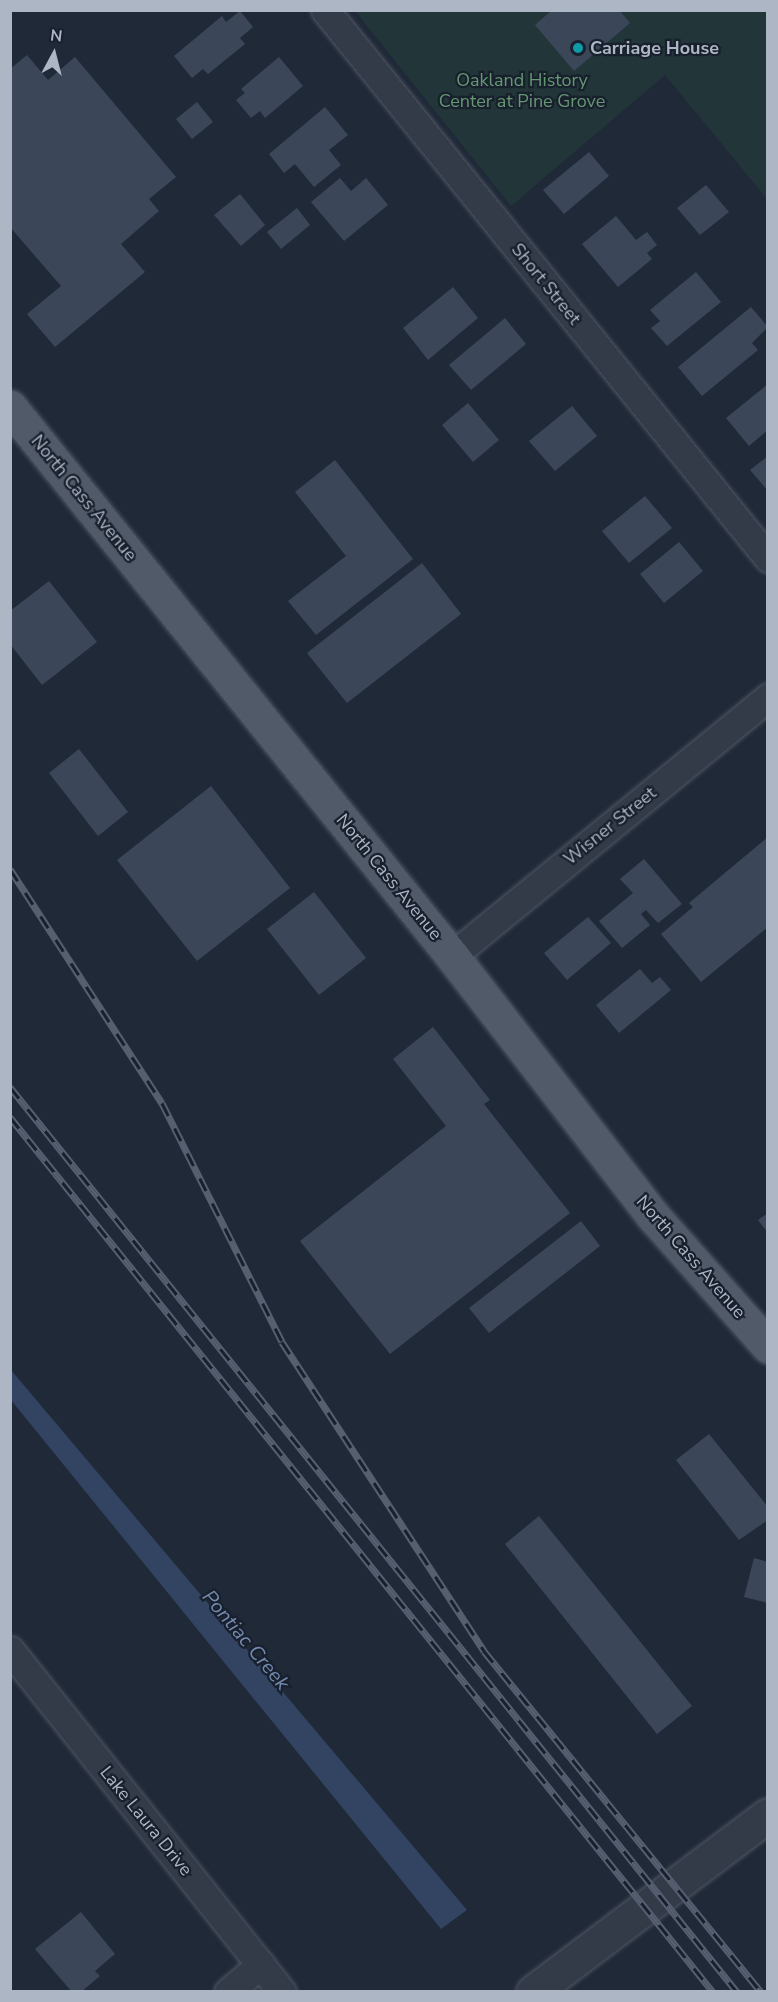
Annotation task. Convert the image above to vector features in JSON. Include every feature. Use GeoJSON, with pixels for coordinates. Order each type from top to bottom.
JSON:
{"type":"FeatureCollection","features":[{"type":"Feature","properties":{"kind":"main road","name":"North Cass Avenue"},"geometry":{"type":"LineString","coordinates":[[10,407],[452,956],[653,1216],[768,1346]]}},
{"type":"Feature","properties":{"kind":"street","name":"Short Street"},"geometry":{"type":"LineString","coordinates":[[325,10],[768,558]]}},
{"type":"Feature","properties":{"kind":"street","name":"Wisner Street"},"geometry":{"type":"LineString","coordinates":[[452,956],[768,697]]}},
{"type":"Feature","properties":{"kind":"street","name":"Lake Laura Drive"},"geometry":{"type":"LineString","coordinates":[[10,1650],[282,1992]]}},
{"type":"Feature","properties":{"kind":"street"},"geometry":{"type":"LineString","coordinates":[[533,1992],[768,1815]]}},
{"type":"Feature","properties":{"kind":"street"},"geometry":{"type":"LineString","coordinates":[[228,1992],[261,1964]]}},
{"type":"Feature","properties":{"kind":"green space","name":"Oakland History Center at Pine Grove"},"geometry":{"type":"Polygon","coordinates":[[[355,11],[767,11],[767,199],[665,75],[511,206],[355,11]]]}},
{"type":"Feature","properties":{"kind":"water"},"geometry":{"type":"Polygon","coordinates":[[[10,1370],[467,1910],[441,1929],[11,1400],[10,1370]]]}},
{"type":"Feature","properties":{"kind":"building","name":"Carriage House"},"geometry":{"type":"Polygon","coordinates":[[[552,10],[619,10],[630,23],[574,71],[535,25],[552,10]]]}},
{"type":"Feature","properties":{"kind":"building"},"geometry":{"type":"Polygon","coordinates":[[[240,11],[253,27],[240,38],[245,44],[208,74],[203,69],[192,78],[174,56],[222,16],[226,22],[240,11]]]}},
{"type":"Feature","properties":{"kind":"building"},"geometry":{"type":"Polygon","coordinates":[[[27,55],[48,80],[75,57],[176,177],[149,199],[159,211],[121,244],[145,272],[55,347],[27,314],[61,286],[10,227],[10,69],[27,55]]]}},
{"type":"Feature","properties":{"kind":"building"},"geometry":{"type":"Polygon","coordinates":[[[279,57],[303,86],[265,118],[260,111],[251,118],[236,100],[245,93],[241,89],[279,57]]]}},
{"type":"Feature","properties":{"kind":"building"},"geometry":{"type":"Polygon","coordinates":[[[197,102],[213,122],[192,139],[176,119],[197,102]]]}},
{"type":"Feature","properties":{"kind":"building"},"geometry":{"type":"Polygon","coordinates":[[[325,107],[348,135],[329,150],[341,165],[314,187],[295,164],[284,173],[269,154],[325,107]]]}},
{"type":"Feature","properties":{"kind":"building"},"geometry":{"type":"Polygon","coordinates":[[[589,152],[609,176],[564,214],[543,190],[589,152]]]}},
{"type":"Feature","properties":{"kind":"building"},"geometry":{"type":"Polygon","coordinates":[[[340,178],[351,191],[366,178],[388,205],[344,241],[311,202],[340,178]]]}},
{"type":"Feature","properties":{"kind":"building"},"geometry":{"type":"Polygon","coordinates":[[[706,185],[729,212],[700,235],[677,208],[706,185]]]}},
{"type":"Feature","properties":{"kind":"building"},"geometry":{"type":"Polygon","coordinates":[[[240,194],[265,225],[241,246],[214,215],[240,194]]]}},
{"type":"Feature","properties":{"kind":"building"},"geometry":{"type":"Polygon","coordinates":[[[297,208],[310,225],[281,249],[267,232],[297,208]]]}},
{"type":"Feature","properties":{"kind":"building"},"geometry":{"type":"Polygon","coordinates":[[[616,216],[636,240],[647,232],[657,245],[647,253],[652,259],[618,287],[582,244],[616,216]]]}},
{"type":"Feature","properties":{"kind":"building"},"geometry":{"type":"Polygon","coordinates":[[[696,272],[721,302],[667,346],[651,328],[660,321],[650,310],[696,272]]]}},
{"type":"Feature","properties":{"kind":"building"},"geometry":{"type":"Polygon","coordinates":[[[453,287],[478,318],[428,360],[403,328],[453,287]]]}},
{"type":"Feature","properties":{"kind":"building"},"geometry":{"type":"Polygon","coordinates":[[[751,307],[768,327],[752,343],[758,350],[702,396],[678,367],[751,307]]]}},
{"type":"Feature","properties":{"kind":"building"},"geometry":{"type":"Polygon","coordinates":[[[505,318],[526,344],[471,390],[449,365],[505,318]]]}},
{"type":"Feature","properties":{"kind":"building"},"geometry":{"type":"Polygon","coordinates":[[[768,384],[768,430],[749,446],[726,418],[768,384]]]}},
{"type":"Feature","properties":{"kind":"building"},"geometry":{"type":"Polygon","coordinates":[[[468,403],[499,440],[473,462],[442,425],[468,403]]]}},
{"type":"Feature","properties":{"kind":"building"},"geometry":{"type":"Polygon","coordinates":[[[572,406],[597,436],[555,471],[529,441],[572,406]]]}},
{"type":"Feature","properties":{"kind":"building"},"geometry":{"type":"Polygon","coordinates":[[[768,456],[768,491],[750,470],[768,456]]]}},
{"type":"Feature","properties":{"kind":"building"},"geometry":{"type":"Polygon","coordinates":[[[335,460],[413,559],[316,635],[288,601],[346,556],[295,492],[335,460]]]}},
{"type":"Feature","properties":{"kind":"building"},"geometry":{"type":"Polygon","coordinates":[[[645,496],[672,528],[629,563],[602,531],[645,496]]]}},
{"type":"Feature","properties":{"kind":"building"},"geometry":{"type":"Polygon","coordinates":[[[679,542],[703,571],[664,603],[640,574],[679,542]]]}},
{"type":"Feature","properties":{"kind":"building"},"geometry":{"type":"Polygon","coordinates":[[[422,563],[461,614],[347,703],[307,653],[422,563]]]}},
{"type":"Feature","properties":{"kind":"building"},"geometry":{"type":"Polygon","coordinates":[[[49,581],[97,642],[42,685],[10,644],[10,611],[49,581]]]}},
{"type":"Feature","properties":{"kind":"building"},"geometry":{"type":"Polygon","coordinates":[[[79,749],[128,812],[98,836],[49,773],[79,749]]]}},
{"type":"Feature","properties":{"kind":"building"},"geometry":{"type":"Polygon","coordinates":[[[211,786],[290,888],[197,961],[117,860],[211,786]]]}},
{"type":"Feature","properties":{"kind":"building"},"geometry":{"type":"Polygon","coordinates":[[[768,837],[768,927],[701,982],[661,934],[693,907],[689,903],[768,837]]]}},
{"type":"Feature","properties":{"kind":"building"},"geometry":{"type":"Polygon","coordinates":[[[644,859],[682,904],[658,923],[646,910],[641,914],[650,925],[622,948],[599,921],[633,893],[620,879],[644,859]]]}},
{"type":"Feature","properties":{"kind":"building"},"geometry":{"type":"Polygon","coordinates":[[[314,892],[366,958],[319,995],[267,929],[314,892]]]}},
{"type":"Feature","properties":{"kind":"building"},"geometry":{"type":"Polygon","coordinates":[[[588,917],[611,943],[567,980],[544,953],[588,917]]]}},
{"type":"Feature","properties":{"kind":"building"},"geometry":{"type":"Polygon","coordinates":[[[640,969],[652,983],[660,977],[671,990],[619,1033],[596,1005],[640,969]]]}},
{"type":"Feature","properties":{"kind":"building"},"geometry":{"type":"Polygon","coordinates":[[[433,1027],[490,1100],[484,1104],[570,1213],[390,1354],[300,1241],[446,1126],[393,1059],[433,1027]]]}},
{"type":"Feature","properties":{"kind":"building"},"geometry":{"type":"Polygon","coordinates":[[[768,1213],[768,1233],[758,1220],[768,1213]]]}},
{"type":"Feature","properties":{"kind":"building"},"geometry":{"type":"Polygon","coordinates":[[[581,1221],[600,1246],[489,1333],[469,1308],[581,1221]]]}},
{"type":"Feature","properties":{"kind":"building"},"geometry":{"type":"Polygon","coordinates":[[[709,1434],[768,1507],[768,1520],[739,1540],[676,1460],[709,1434]]]}},
{"type":"Feature","properties":{"kind":"building"},"geometry":{"type":"Polygon","coordinates":[[[539,1516],[692,1706],[657,1734],[505,1544],[539,1516]]]}},
{"type":"Feature","properties":{"kind":"building"},"geometry":{"type":"Polygon","coordinates":[[[754,1558],[768,1562],[768,1603],[744,1597],[754,1558]]]}},
{"type":"Feature","properties":{"kind":"building"},"geometry":{"type":"Polygon","coordinates":[[[81,1912],[115,1954],[95,1971],[100,1976],[81,1992],[72,1992],[35,1949],[81,1912]]]}},
{"type":"Feature","properties":{"kind":"railway"},"geometry":{"type":"LineString","coordinates":[[10,869],[162,1103],[282,1342],[484,1651],[761,1992]]}},
{"type":"Feature","properties":{"kind":"railway"},"geometry":{"type":"LineString","coordinates":[[10,1087],[737,1992]]}},
{"type":"Feature","properties":{"kind":"railway"},"geometry":{"type":"LineString","coordinates":[[10,1117],[713,1992]]}},
{"type":"Feature","properties":{"kind":"place","name":"Carriage House"},"geometry":{"type":"Point","coordinates":[578,48]}},
{"type":"Feature","properties":{"kind":"water label","name":"Pontiac Creek"},"geometry":{"type":"Point","coordinates":[246,1640]}}]}
